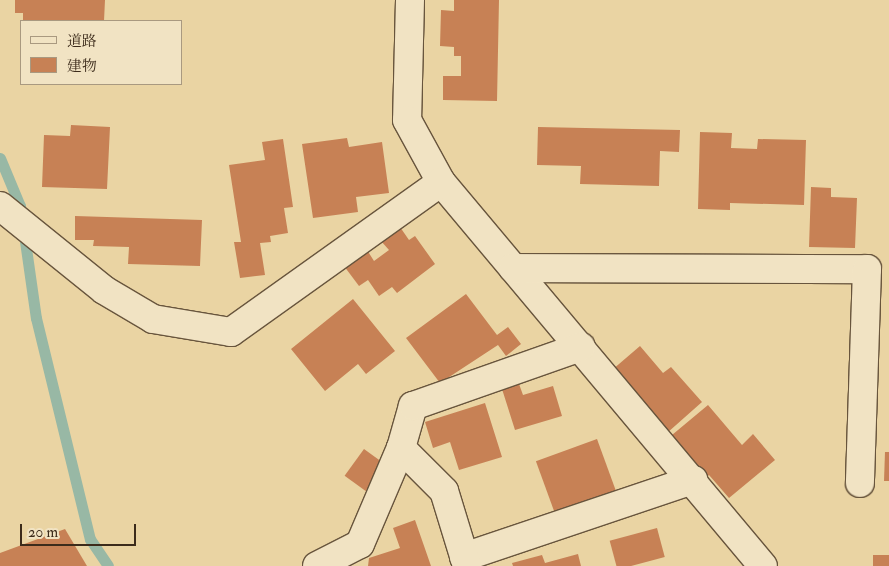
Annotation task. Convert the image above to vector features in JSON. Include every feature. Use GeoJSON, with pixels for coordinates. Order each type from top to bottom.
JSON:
{"type":"FeatureCollection","features":[{"type":"Feature","properties":{"kind":"street"},"geometry":{"type":"LineString","coordinates":[[410,0],[407,120],[441,182],[693,480],[763,566]]}},
{"type":"Feature","properties":{"kind":"street"},"geometry":{"type":"LineString","coordinates":[[1,207],[104,290],[153,319],[231,332],[441,182]]}},
{"type":"Feature","properties":{"kind":"street"},"geometry":{"type":"LineString","coordinates":[[513,268],[867,269],[860,484]]}},
{"type":"Feature","properties":{"kind":"street"},"geometry":{"type":"LineString","coordinates":[[317,566],[360,544],[401,448],[413,406],[580,347]]}},
{"type":"Feature","properties":{"kind":"street"},"geometry":{"type":"LineString","coordinates":[[401,448],[444,491],[466,562],[693,480]]}},
{"type":"Feature","properties":{"kind":"building"},"geometry":{"type":"Polygon","coordinates":[[[15,0],[105,0],[104,20],[23,20],[23,13],[15,13],[15,0]]]}},
{"type":"Feature","properties":{"kind":"building"},"geometry":{"type":"Polygon","coordinates":[[[454,0],[499,0],[497,101],[443,100],[443,76],[461,76],[461,56],[454,56],[454,47],[440,46],[441,10],[454,11],[454,0]]]}},
{"type":"Feature","properties":{"kind":"building"},"geometry":{"type":"Polygon","coordinates":[[[71,125],[110,127],[107,189],[42,187],[44,135],[70,136],[71,125]]]}},
{"type":"Feature","properties":{"kind":"building"},"geometry":{"type":"Polygon","coordinates":[[[538,127],[680,130],[679,152],[660,151],[659,186],[580,184],[581,166],[537,165],[538,127]]]}},
{"type":"Feature","properties":{"kind":"building"},"geometry":{"type":"Polygon","coordinates":[[[700,132],[732,133],[731,148],[757,149],[758,139],[806,140],[804,205],[730,203],[730,210],[698,209],[700,132]]]}},
{"type":"Feature","properties":{"kind":"building"},"geometry":{"type":"Polygon","coordinates":[[[347,138],[349,147],[382,142],[389,193],[356,197],[358,212],[313,218],[302,144],[347,138]]]}},
{"type":"Feature","properties":{"kind":"building"},"geometry":{"type":"Polygon","coordinates":[[[283,139],[293,207],[284,208],[288,233],[270,236],[271,242],[260,243],[265,275],[240,278],[234,242],[241,242],[229,165],[265,160],[262,142],[283,139]]]}},
{"type":"Feature","properties":{"kind":"building"},"geometry":{"type":"Polygon","coordinates":[[[811,187],[831,188],[831,197],[857,198],[855,248],[809,247],[811,187]]]}},
{"type":"Feature","properties":{"kind":"building"},"geometry":{"type":"Polygon","coordinates":[[[75,216],[202,220],[200,266],[128,264],[129,247],[93,246],[94,240],[75,240],[75,216]]]}},
{"type":"Feature","properties":{"kind":"building"},"geometry":{"type":"Polygon","coordinates":[[[400,227],[409,240],[415,236],[435,264],[397,293],[392,287],[379,296],[368,280],[359,286],[344,266],[367,250],[374,261],[389,250],[381,241],[400,227]]]}},
{"type":"Feature","properties":{"kind":"building"},"geometry":{"type":"Polygon","coordinates":[[[466,294],[497,335],[508,327],[521,344],[506,356],[498,345],[440,383],[406,338],[466,294]]]}},
{"type":"Feature","properties":{"kind":"building"},"geometry":{"type":"Polygon","coordinates":[[[353,299],[395,351],[366,374],[358,364],[325,391],[291,349],[353,299]]]}},
{"type":"Feature","properties":{"kind":"building"},"geometry":{"type":"Polygon","coordinates":[[[640,346],[663,373],[671,367],[702,402],[667,433],[612,370],[640,346]]]}},
{"type":"Feature","properties":{"kind":"building"},"geometry":{"type":"Polygon","coordinates":[[[519,384],[523,395],[553,386],[562,416],[515,430],[502,389],[519,384]]]}},
{"type":"Feature","properties":{"kind":"building"},"geometry":{"type":"Polygon","coordinates":[[[485,403],[502,457],[459,470],[450,442],[433,448],[425,422],[485,403]]]}},
{"type":"Feature","properties":{"kind":"building"},"geometry":{"type":"Polygon","coordinates":[[[708,405],[742,445],[753,434],[775,460],[729,498],[709,475],[702,482],[666,440],[708,405]]]}},
{"type":"Feature","properties":{"kind":"building"},"geometry":{"type":"Polygon","coordinates":[[[597,439],[616,492],[555,514],[536,461],[597,439]]]}},
{"type":"Feature","properties":{"kind":"building"},"geometry":{"type":"Polygon","coordinates":[[[364,449],[385,464],[366,491],[345,476],[364,449]]]}},
{"type":"Feature","properties":{"kind":"building"},"geometry":{"type":"Polygon","coordinates":[[[885,452],[889,452],[889,481],[884,481],[885,452]]]}},
{"type":"Feature","properties":{"kind":"building"},"geometry":{"type":"Polygon","coordinates":[[[415,520],[431,566],[368,566],[369,558],[400,548],[393,528],[415,520]]]}},
{"type":"Feature","properties":{"kind":"building"},"geometry":{"type":"Polygon","coordinates":[[[657,528],[665,557],[631,566],[616,566],[610,541],[657,528]]]}},
{"type":"Feature","properties":{"kind":"building"},"geometry":{"type":"Polygon","coordinates":[[[65,529],[87,566],[0,566],[0,553],[65,529]]]}},
{"type":"Feature","properties":{"kind":"building"},"geometry":{"type":"Polygon","coordinates":[[[578,554],[581,566],[513,566],[512,563],[542,555],[545,563],[578,554]]]}},
{"type":"Feature","properties":{"kind":"building"},"geometry":{"type":"Polygon","coordinates":[[[873,555],[889,555],[889,566],[873,566],[873,555]]]}},
{"type":"Feature","properties":{"kind":"waterway"},"geometry":{"type":"LineString","coordinates":[[0,158],[20,206],[36,318],[90,539],[108,566]]}}]}
